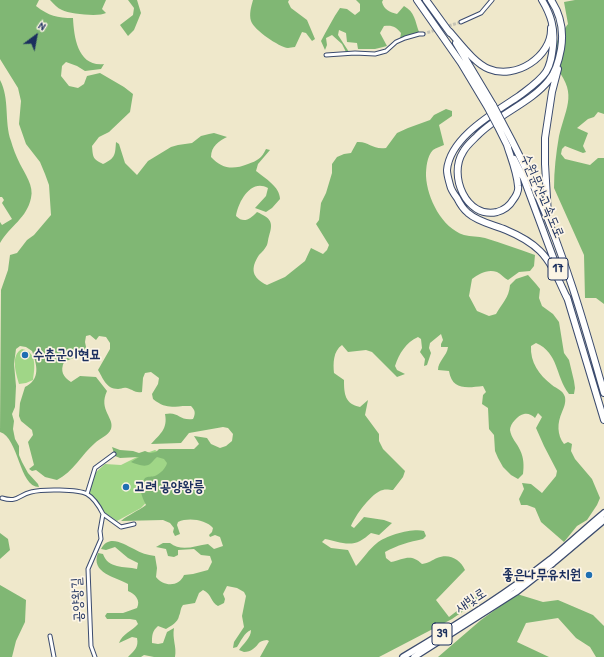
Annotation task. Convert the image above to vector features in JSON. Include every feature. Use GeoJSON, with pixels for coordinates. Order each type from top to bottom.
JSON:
{"type":"FeatureCollection","features":[{"type":"Feature","properties":{"kind":"highway","name":"수원문산고속도로"},"geometry":{"type":"LineString","coordinates":[[417,0],[490,107],[522,160],[548,220],[577,303],[604,393]]}},
{"type":"Feature","properties":{"kind":"highway","name":"수원문산고속도로"},"geometry":{"type":"LineString","coordinates":[[426,0],[449,31],[482,85],[490,107]]}},
{"type":"Feature","properties":{"kind":"highway"},"geometry":{"type":"LineString","coordinates":[[542,0],[550,15],[554,36],[552,55],[546,71],[540,79],[527,90],[475,127],[460,143],[451,156],[447,171],[450,188],[468,214],[508,231],[529,242],[541,251],[553,268],[568,300]]}},
{"type":"Feature","properties":{"kind":"highway"},"geometry":{"type":"LineString","coordinates":[[548,220],[545,164],[546,138],[562,42],[562,26],[557,9],[552,0]]}},
{"type":"Feature","properties":{"kind":"highway"},"geometry":{"type":"LineString","coordinates":[[449,31],[478,62],[489,69],[507,72],[527,65],[542,54],[548,46],[551,32],[550,15]]}},
{"type":"Feature","properties":{"kind":"highway"},"geometry":{"type":"LineString","coordinates":[[507,145],[518,187],[517,195],[511,204],[503,210],[492,213],[480,211],[470,204],[458,183],[457,169],[462,152],[491,123],[539,91],[550,80],[559,58]]}},
{"type":"Feature","properties":{"kind":"highway","name":"수원문산고속도로"},"geometry":{"type":"LineString","coordinates":[[499,123],[507,145],[524,179],[553,253],[604,420]]}},
{"type":"Feature","properties":{"kind":"highway","name":"새빛로"},"geometry":{"type":"LineString","coordinates":[[578,539],[604,513]]}},
{"type":"Feature","properties":{"kind":"highway","name":"새빛로"},"geometry":{"type":"LineString","coordinates":[[403,657],[489,606],[516,592],[578,539],[604,520]]}},
{"type":"Feature","properties":{"kind":"highway","name":"새빛로"},"geometry":{"type":"LineString","coordinates":[[414,657],[489,606]]}},
{"type":"Feature","properties":{"kind":"street"},"geometry":{"type":"LineString","coordinates":[[461,22],[481,13],[492,0]]}},
{"type":"Feature","properties":{"kind":"street"},"geometry":{"type":"LineString","coordinates":[[326,55],[355,53],[375,54],[386,51],[396,42],[405,38],[424,34]]}},
{"type":"Feature","properties":{"kind":"street"},"geometry":{"type":"LineString","coordinates":[[87,494],[95,468],[114,454]]}},
{"type":"Feature","properties":{"kind":"street"},"geometry":{"type":"LineString","coordinates":[[2,498],[14,500],[31,492],[58,489],[87,494],[95,502],[103,514],[121,527],[134,524]]}},
{"type":"Feature","properties":{"kind":"street","name":"공양왕길"},"geometry":{"type":"LineString","coordinates":[[95,657],[92,646],[88,570],[100,539],[103,514]]}},
{"type":"Feature","properties":{"kind":"street"},"geometry":{"type":"LineString","coordinates":[[50,636],[54,657]]}},
{"type":"Feature","properties":{"kind":"green space"},"geometry":{"type":"Polygon","coordinates":[[[0,0],[39,0],[36,6],[45,12],[62,18],[73,18],[76,42],[83,56],[88,61],[95,64],[104,64],[101,69],[85,71],[66,62],[62,66],[61,76],[69,86],[78,88],[84,84],[87,76],[100,73],[133,94],[130,112],[109,132],[99,137],[92,146],[94,158],[103,164],[113,158],[116,142],[119,144],[125,163],[137,175],[148,161],[171,147],[192,143],[201,136],[214,133],[227,137],[216,144],[211,153],[211,157],[215,161],[224,166],[233,168],[243,166],[259,159],[266,149],[270,150],[258,164],[256,171],[275,187],[278,191],[280,199],[266,212],[255,208],[266,196],[268,188],[256,186],[246,193],[239,204],[236,216],[242,220],[247,220],[257,212],[268,218],[271,223],[267,245],[259,255],[254,265],[254,273],[258,279],[267,285],[285,277],[305,261],[311,248],[323,254],[327,250],[329,245],[316,224],[319,220],[321,203],[326,193],[332,173],[332,164],[337,157],[351,153],[357,142],[365,143],[377,148],[386,148],[397,133],[430,120],[434,115],[446,109],[452,111],[452,116],[439,125],[444,145],[433,150],[428,159],[426,176],[429,194],[437,211],[449,226],[456,231],[467,236],[485,238],[535,255],[534,266],[530,271],[519,272],[508,280],[497,272],[493,271],[483,272],[477,275],[472,279],[469,296],[477,311],[489,316],[496,314],[507,297],[510,285],[516,279],[528,275],[540,289],[539,298],[542,306],[553,314],[559,322],[564,353],[569,360],[574,381],[574,394],[569,394],[561,380],[553,359],[543,347],[536,343],[531,346],[531,352],[536,368],[539,372],[547,381],[561,391],[565,397],[564,407],[560,416],[560,437],[564,444],[568,442],[572,444],[571,451],[575,459],[592,479],[600,498],[587,520],[577,526],[564,542],[541,522],[535,508],[527,505],[521,505],[519,499],[524,489],[522,483],[531,484],[542,493],[556,476],[557,471],[536,428],[542,417],[538,413],[535,418],[531,415],[525,414],[519,416],[511,425],[510,430],[520,450],[524,465],[523,474],[518,479],[511,475],[503,467],[495,451],[494,435],[489,429],[488,408],[482,404],[483,395],[486,392],[483,386],[466,387],[457,385],[453,382],[449,371],[438,370],[439,364],[448,347],[441,347],[443,340],[441,334],[430,343],[429,348],[431,353],[427,365],[424,366],[425,359],[420,352],[422,348],[421,339],[418,337],[410,342],[401,353],[395,366],[397,370],[405,374],[397,377],[372,352],[366,350],[348,352],[342,345],[335,354],[334,373],[344,380],[346,398],[355,406],[360,407],[368,400],[365,415],[379,434],[379,441],[383,449],[405,471],[403,477],[393,490],[384,490],[379,492],[369,500],[356,516],[351,526],[354,528],[364,517],[384,520],[392,523],[379,535],[371,533],[360,541],[351,544],[325,539],[322,542],[331,548],[348,550],[356,566],[371,548],[381,540],[407,531],[424,531],[426,536],[423,539],[394,547],[385,552],[386,558],[391,562],[404,558],[411,558],[422,564],[446,556],[457,560],[465,570],[436,600],[449,617],[482,592],[485,596],[452,619],[379,657],[260,657],[269,641],[267,640],[260,642],[250,651],[244,652],[239,650],[251,633],[251,630],[245,635],[237,647],[233,648],[234,642],[244,627],[242,616],[246,596],[244,592],[237,588],[227,586],[223,594],[225,599],[224,603],[218,606],[203,590],[199,593],[195,603],[183,605],[174,624],[166,629],[158,626],[153,632],[152,643],[158,644],[163,643],[167,632],[174,628],[175,657],[154,657],[144,655],[141,657],[128,657],[137,646],[137,638],[132,637],[119,643],[122,637],[138,624],[136,620],[107,619],[105,616],[107,613],[123,613],[137,608],[138,600],[128,591],[128,584],[101,570],[96,560],[98,553],[103,554],[105,559],[117,566],[137,569],[138,563],[128,558],[115,547],[106,550],[101,549],[104,544],[112,541],[142,553],[155,556],[157,568],[156,577],[163,583],[167,584],[175,584],[179,582],[184,575],[208,570],[212,562],[210,556],[201,555],[194,549],[178,550],[178,555],[174,557],[168,556],[166,549],[156,547],[163,543],[170,543],[174,546],[183,548],[208,544],[214,549],[223,546],[220,537],[215,535],[210,537],[209,535],[213,528],[202,521],[182,520],[178,522],[177,525],[180,534],[175,536],[173,532],[174,528],[170,523],[163,520],[121,521],[146,505],[141,492],[145,478],[159,474],[167,463],[164,459],[157,457],[148,465],[138,465],[131,462],[139,457],[120,458],[115,456],[112,447],[139,453],[145,451],[150,453],[156,452],[159,449],[194,449],[199,444],[194,436],[207,438],[211,444],[220,448],[226,446],[232,441],[233,434],[228,428],[223,427],[189,433],[181,443],[151,444],[164,427],[166,419],[165,414],[170,413],[185,419],[193,419],[195,412],[191,406],[171,407],[158,403],[153,399],[152,394],[158,384],[159,378],[151,372],[145,373],[142,392],[136,392],[126,388],[114,389],[108,385],[98,370],[110,349],[110,343],[106,337],[99,336],[96,340],[90,335],[86,336],[85,342],[87,352],[64,362],[62,371],[64,376],[71,382],[80,376],[96,377],[107,391],[104,403],[112,425],[108,433],[90,447],[73,468],[57,480],[45,477],[36,470],[32,471],[29,469],[34,465],[28,442],[33,435],[32,430],[21,421],[19,416],[20,403],[25,387],[34,380],[36,376],[36,366],[32,351],[26,347],[20,346],[16,349],[14,364],[16,386],[15,407],[12,414],[14,421],[13,429],[15,439],[19,446],[19,455],[22,462],[28,473],[39,487],[32,485],[27,479],[11,443],[6,436],[0,432],[1,290],[8,270],[10,255],[17,253],[27,240],[34,235],[51,215],[49,185],[40,162],[26,144],[19,124],[21,101],[18,88],[0,59],[0,0]]]}},
{"type":"Feature","properties":{"kind":"green space"},"geometry":{"type":"Polygon","coordinates":[[[50,0],[106,0],[102,9],[106,13],[91,15],[71,13],[60,9],[50,0]]]}},
{"type":"Feature","properties":{"kind":"green space"},"geometry":{"type":"Polygon","coordinates":[[[128,0],[137,0],[141,13],[134,30],[128,36],[120,25],[133,15],[134,8],[128,0]]]}},
{"type":"Feature","properties":{"kind":"green space"},"geometry":{"type":"Polygon","coordinates":[[[253,0],[289,0],[288,2],[291,8],[307,20],[315,39],[312,41],[306,33],[302,32],[295,47],[288,48],[273,41],[257,29],[251,21],[250,13],[253,0]]]}},
{"type":"Feature","properties":{"kind":"green space"},"geometry":{"type":"Polygon","coordinates":[[[356,0],[383,0],[383,5],[386,9],[397,14],[404,6],[408,8],[413,14],[419,32],[400,39],[401,33],[398,29],[392,26],[384,26],[380,33],[387,46],[375,49],[358,49],[357,43],[347,42],[346,33],[339,30],[338,35],[349,52],[346,52],[342,44],[332,35],[326,38],[327,45],[325,50],[321,41],[335,16],[340,8],[347,9],[355,15],[360,11],[360,4],[356,0]]]}},
{"type":"Feature","properties":{"kind":"green space"},"geometry":{"type":"Polygon","coordinates":[[[575,0],[604,0],[604,114],[598,112],[594,117],[588,119],[577,128],[588,133],[583,146],[586,152],[583,153],[565,146],[562,149],[561,154],[565,159],[590,165],[598,158],[604,158],[604,304],[596,298],[585,298],[584,255],[554,188],[558,142],[567,107],[568,91],[561,74],[553,64],[557,55],[557,42],[568,24],[564,2],[575,0]]]}},
{"type":"Feature","properties":{"kind":"green space"},"geometry":{"type":"Polygon","coordinates":[[[0,80],[5,95],[11,141],[17,158],[28,180],[32,194],[26,211],[0,243],[0,222],[2,225],[12,219],[2,203],[4,200],[0,197],[0,80]]]}},
{"type":"Feature","properties":{"kind":"green space"},"geometry":{"type":"Polygon","coordinates":[[[22,349],[30,353],[33,357],[34,370],[33,380],[19,384],[15,370],[15,360],[16,355],[22,349]]]}},
{"type":"Feature","properties":{"kind":"green space"},"geometry":{"type":"Polygon","coordinates":[[[155,450],[170,459],[160,488],[141,508],[117,521],[101,510],[89,495],[94,474],[105,464],[121,465],[155,450]]]}},
{"type":"Feature","properties":{"kind":"green space"},"geometry":{"type":"Polygon","coordinates":[[[0,533],[8,539],[10,550],[0,559],[0,533]]]}},
{"type":"Feature","properties":{"kind":"green space"},"geometry":{"type":"Polygon","coordinates":[[[0,585],[26,600],[25,622],[16,641],[12,657],[0,657],[0,585]]]}},
{"type":"Feature","properties":{"kind":"green space"},"geometry":{"type":"Polygon","coordinates":[[[517,594],[543,602],[558,600],[593,615],[604,626],[604,657],[596,657],[590,647],[576,638],[558,618],[526,623],[517,642],[549,657],[438,657],[481,620],[517,594]]]}},
{"type":"Feature","properties":{"kind":"tunnel"},"geometry":{"type":"LineString","coordinates":[[423,34],[461,22]]}},
{"type":"Feature","properties":{"kind":"place","name":"수춘군이현묘"},"geometry":{"type":"Point","coordinates":[25,355]}},
{"type":"Feature","properties":{"kind":"place","name":"고려 공양왕릉"},"geometry":{"type":"Point","coordinates":[126,487]}},
{"type":"Feature","properties":{"kind":"place","name":"좋은나무유치원"},"geometry":{"type":"Point","coordinates":[589,575]}}]}
